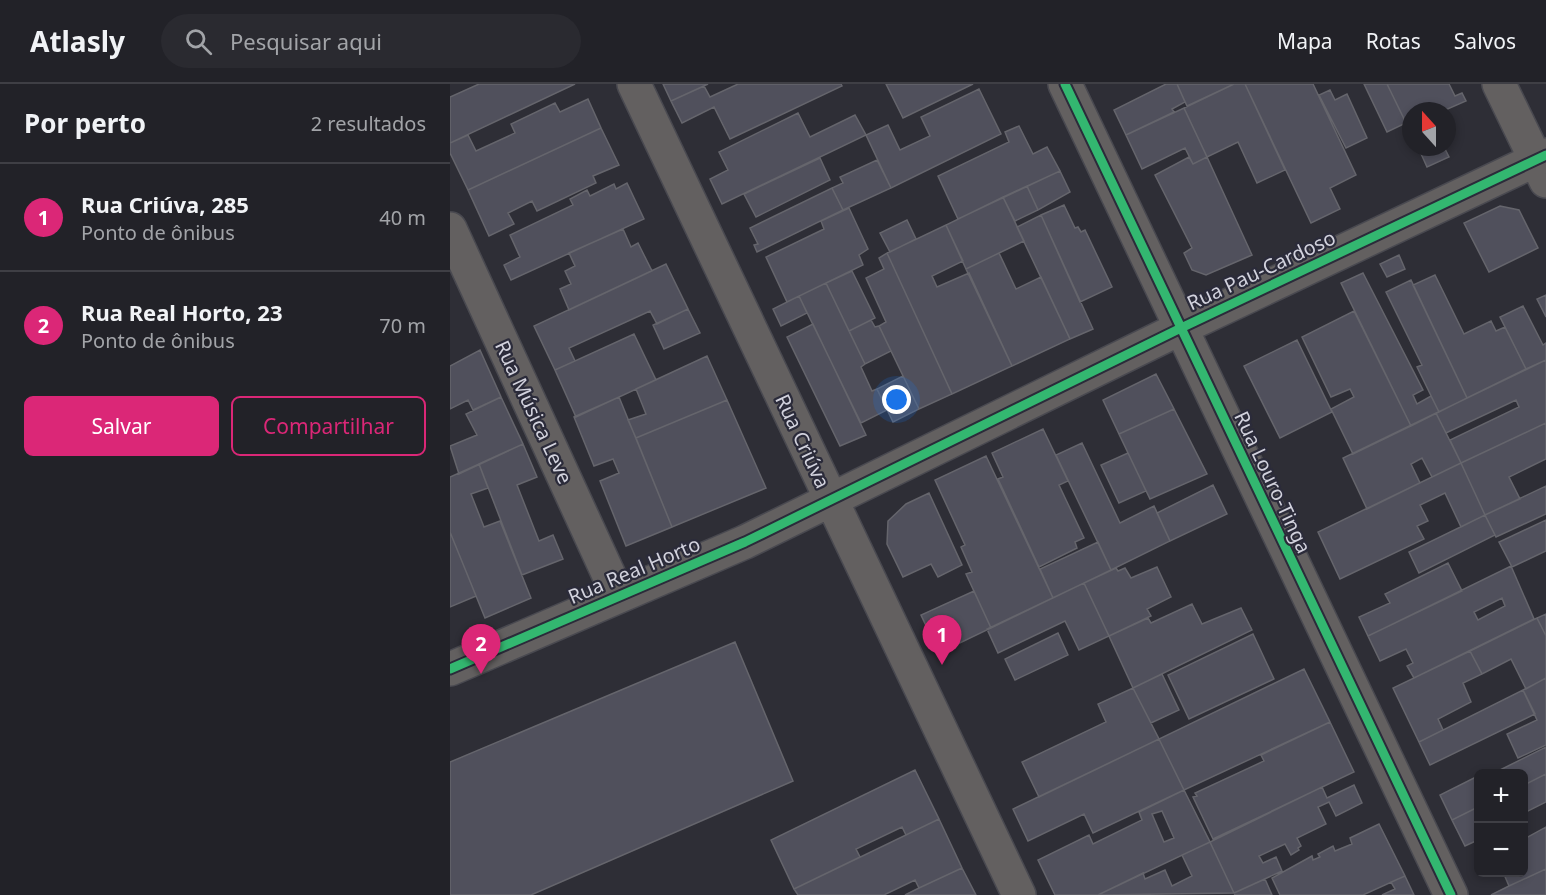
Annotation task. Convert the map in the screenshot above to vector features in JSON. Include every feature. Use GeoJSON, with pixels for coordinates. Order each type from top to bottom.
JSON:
{"type":"FeatureCollection","features":[{"type":"Feature","properties":{"kind":"street","name":"Rua Criúva"},"geometry":{"type":"LineString","coordinates":[[634,84],[1019,895]]}},
{"type":"Feature","properties":{"kind":"street","name":"Rua Louro-Tinga"},"geometry":{"type":"LineString","coordinates":[[1065,84],[1451,895]]}},
{"type":"Feature","properties":{"kind":"street"},"geometry":{"type":"LineString","coordinates":[[1499,84],[1543,165]]}},
{"type":"Feature","properties":{"kind":"street","name":"Rua Pau-Cardoso"},"geometry":{"type":"LineString","coordinates":[[831,500],[1181,328],[1543,165]]}},
{"type":"Feature","properties":{"kind":"street","name":"Rua Música Leve"},"geometry":{"type":"LineString","coordinates":[[450,229],[618,595]]}},
{"type":"Feature","properties":{"kind":"street","name":"Rua Real Horto"},"geometry":{"type":"LineString","coordinates":[[450,669],[745,542],[831,500]]}},
{"type":"Feature","properties":{"kind":"building"},"geometry":{"type":"Polygon","coordinates":[[[479,84],[575,84],[450,143],[450,97],[479,84]]]}},
{"type":"Feature","properties":{"kind":"building"},"geometry":{"type":"Polygon","coordinates":[[[663,84],[708,84],[671,101],[663,84]]]}},
{"type":"Feature","properties":{"kind":"building"},"geometry":{"type":"Polygon","coordinates":[[[738,84],[841,84],[842,86],[730,139],[714,107],[682,123],[671,101],[704,86],[710,97],[738,84]]]}},
{"type":"Feature","properties":{"kind":"building"},"geometry":{"type":"Polygon","coordinates":[[[886,84],[973,84],[903,118],[886,84]]]}},
{"type":"Feature","properties":{"kind":"building"},"geometry":{"type":"Polygon","coordinates":[[[1166,84],[1177,84],[1185,102],[1172,109],[1174,112],[1126,135],[1114,110],[1166,84]]]}},
{"type":"Feature","properties":{"kind":"building"},"geometry":{"type":"Polygon","coordinates":[[[1177,84],[1234,84],[1187,106],[1177,84]]]}},
{"type":"Feature","properties":{"kind":"building"},"geometry":{"type":"Polygon","coordinates":[[[1234,84],[1245,84],[1285,170],[1257,183],[1238,142],[1207,157],[1184,108],[1234,84]]]}},
{"type":"Feature","properties":{"kind":"building"},"geometry":{"type":"Polygon","coordinates":[[[1245,84],[1313,84],[1356,175],[1330,188],[1340,209],[1311,223],[1245,84]]]}},
{"type":"Feature","properties":{"kind":"building"},"geometry":{"type":"Polygon","coordinates":[[[1364,84],[1387,84],[1402,115],[1402,125],[1387,132],[1364,84]]]}},
{"type":"Feature","properties":{"kind":"building"},"geometry":{"type":"Polygon","coordinates":[[[1387,84],[1449,84],[1455,96],[1462,93],[1466,101],[1456,105],[1456,102],[1402,102],[1402,115],[1387,84]]]}},
{"type":"Feature","properties":{"kind":"building"},"geometry":{"type":"Polygon","coordinates":[[[979,89],[1001,134],[891,188],[866,135],[888,125],[900,150],[930,136],[921,117],[979,89]]]}},
{"type":"Feature","properties":{"kind":"building"},"geometry":{"type":"Polygon","coordinates":[[[1330,90],[1335,100],[1347,94],[1367,138],[1346,148],[1319,95],[1330,90]]]}},
{"type":"Feature","properties":{"kind":"building"},"geometry":{"type":"Polygon","coordinates":[[[588,99],[601,128],[468,190],[450,153],[450,143],[468,135],[476,151],[515,133],[511,124],[555,103],[560,112],[588,99]]]}},
{"type":"Feature","properties":{"kind":"building"},"geometry":{"type":"Polygon","coordinates":[[[1184,108],[1207,157],[1193,164],[1185,148],[1142,169],[1126,135],[1184,108]]]}},
{"type":"Feature","properties":{"kind":"building"},"geometry":{"type":"Polygon","coordinates":[[[798,113],[810,137],[855,115],[866,135],[722,204],[710,179],[728,170],[719,152],[798,113]]]}},
{"type":"Feature","properties":{"kind":"building"},"geometry":{"type":"Polygon","coordinates":[[[1019,126],[1033,154],[1047,147],[1060,171],[958,219],[938,176],[1009,142],[1005,132],[1019,126]]]}},
{"type":"Feature","properties":{"kind":"building"},"geometry":{"type":"Polygon","coordinates":[[[601,128],[619,165],[593,176],[596,183],[537,211],[532,201],[508,213],[514,224],[489,236],[468,190],[601,128]]]}},
{"type":"Feature","properties":{"kind":"building"},"geometry":{"type":"Polygon","coordinates":[[[1422,156],[1449,157],[1427,167],[1422,156]]]}},
{"type":"Feature","properties":{"kind":"building"},"geometry":{"type":"Polygon","coordinates":[[[1189,157],[1193,164],[1207,157],[1252,255],[1206,275],[1192,270],[1184,253],[1192,248],[1155,175],[1189,157]]]}},
{"type":"Feature","properties":{"kind":"building"},"geometry":{"type":"Polygon","coordinates":[[[820,158],[830,180],[756,217],[744,194],[820,158]]]}},
{"type":"Feature","properties":{"kind":"building"},"geometry":{"type":"Polygon","coordinates":[[[877,160],[891,188],[843,210],[832,188],[843,183],[840,177],[877,160]]]}},
{"type":"Feature","properties":{"kind":"building"},"geometry":{"type":"Polygon","coordinates":[[[1060,171],[1070,192],[1038,210],[1027,186],[1060,171]]]}},
{"type":"Feature","properties":{"kind":"building"},"geometry":{"type":"Polygon","coordinates":[[[627,183],[644,219],[511,280],[504,265],[520,257],[510,235],[573,205],[570,199],[587,190],[590,196],[614,184],[616,189],[627,183]]]}},
{"type":"Feature","properties":{"kind":"building"},"geometry":{"type":"Polygon","coordinates":[[[1027,186],[1038,210],[1015,221],[1003,197],[1027,186]]]}},
{"type":"Feature","properties":{"kind":"building"},"geometry":{"type":"Polygon","coordinates":[[[832,188],[843,210],[757,252],[754,245],[758,244],[750,228],[832,188]]]}},
{"type":"Feature","properties":{"kind":"building"},"geometry":{"type":"Polygon","coordinates":[[[1003,197],[1024,241],[966,269],[946,225],[1003,197]]]}},
{"type":"Feature","properties":{"kind":"building"},"geometry":{"type":"Polygon","coordinates":[[[1064,205],[1075,228],[1078,227],[1081,232],[1085,230],[1112,287],[1080,302],[1041,215],[1064,205]]]}},
{"type":"Feature","properties":{"kind":"building"},"geometry":{"type":"Polygon","coordinates":[[[1500,206],[1519,210],[1538,248],[1489,272],[1464,223],[1500,206]]]}},
{"type":"Feature","properties":{"kind":"building"},"geometry":{"type":"Polygon","coordinates":[[[849,208],[868,249],[859,255],[863,265],[787,302],[766,257],[824,229],[821,221],[849,208]]]}},
{"type":"Feature","properties":{"kind":"building"},"geometry":{"type":"Polygon","coordinates":[[[1041,215],[1093,329],[1070,339],[1017,227],[1041,215]]]}},
{"type":"Feature","properties":{"kind":"building"},"geometry":{"type":"Polygon","coordinates":[[[907,220],[916,239],[890,252],[880,233],[907,220]]]}},
{"type":"Feature","properties":{"kind":"building"},"geometry":{"type":"Polygon","coordinates":[[[946,225],[963,261],[932,276],[937,287],[969,273],[1012,366],[952,394],[887,253],[946,225]]]}},
{"type":"Feature","properties":{"kind":"building"},"geometry":{"type":"Polygon","coordinates":[[[623,229],[631,247],[638,243],[652,271],[569,310],[560,289],[571,284],[565,271],[575,266],[569,253],[623,229]]]}},
{"type":"Feature","properties":{"kind":"building"},"geometry":{"type":"Polygon","coordinates":[[[887,253],[952,394],[919,409],[879,326],[886,322],[866,278],[884,269],[879,258],[887,253]]]}},
{"type":"Feature","properties":{"kind":"building"},"geometry":{"type":"Polygon","coordinates":[[[999,253],[1016,289],[1041,277],[1070,339],[1012,366],[966,269],[999,253]]]}},
{"type":"Feature","properties":{"kind":"building"},"geometry":{"type":"Polygon","coordinates":[[[1399,255],[1405,269],[1387,277],[1380,264],[1399,255]]]}},
{"type":"Feature","properties":{"kind":"building"},"geometry":{"type":"Polygon","coordinates":[[[666,264],[688,309],[657,324],[650,311],[569,348],[575,361],[555,370],[534,326],[666,264]]]}},
{"type":"Feature","properties":{"kind":"building"},"geometry":{"type":"Polygon","coordinates":[[[852,271],[875,318],[849,331],[826,283],[852,271]]]}},
{"type":"Feature","properties":{"kind":"building"},"geometry":{"type":"Polygon","coordinates":[[[1363,273],[1423,390],[1413,395],[1417,404],[1431,396],[1439,412],[1411,426],[1341,283],[1363,273]]]}},
{"type":"Feature","properties":{"kind":"building"},"geometry":{"type":"Polygon","coordinates":[[[1435,275],[1464,334],[1491,321],[1496,331],[1505,327],[1526,369],[1467,398],[1413,285],[1435,275]]]}},
{"type":"Feature","properties":{"kind":"building"},"geometry":{"type":"Polygon","coordinates":[[[1411,280],[1467,398],[1439,412],[1417,367],[1422,365],[1386,292],[1411,280]]]}},
{"type":"Feature","properties":{"kind":"building"},"geometry":{"type":"Polygon","coordinates":[[[826,283],[865,364],[861,367],[872,391],[877,389],[887,410],[861,423],[799,296],[826,283]]]}},
{"type":"Feature","properties":{"kind":"building"},"geometry":{"type":"Polygon","coordinates":[[[1546,295],[1546,317],[1537,299],[1546,295]]]}},
{"type":"Feature","properties":{"kind":"building"},"geometry":{"type":"Polygon","coordinates":[[[799,296],[807,313],[781,326],[773,309],[799,296]]]}},
{"type":"Feature","properties":{"kind":"building"},"geometry":{"type":"Polygon","coordinates":[[[1523,306],[1543,345],[1546,343],[1546,360],[1526,369],[1500,317],[1523,306]]]}},
{"type":"Feature","properties":{"kind":"building"},"geometry":{"type":"Polygon","coordinates":[[[688,309],[700,333],[664,349],[653,325],[688,309]]]}},
{"type":"Feature","properties":{"kind":"building"},"geometry":{"type":"Polygon","coordinates":[[[1354,311],[1411,426],[1353,454],[1331,409],[1354,397],[1350,389],[1331,397],[1302,337],[1354,311]]]}},
{"type":"Feature","properties":{"kind":"building"},"geometry":{"type":"Polygon","coordinates":[[[871,320],[875,327],[879,326],[891,351],[865,364],[849,331],[871,320]]]}},
{"type":"Feature","properties":{"kind":"building"},"geometry":{"type":"Polygon","coordinates":[[[813,324],[866,435],[840,446],[787,337],[813,324]]]}},
{"type":"Feature","properties":{"kind":"building"},"geometry":{"type":"Polygon","coordinates":[[[634,334],[656,380],[576,417],[555,370],[634,334]]]}},
{"type":"Feature","properties":{"kind":"building"},"geometry":{"type":"Polygon","coordinates":[[[1297,340],[1332,412],[1280,438],[1244,366],[1297,340]]]}},
{"type":"Feature","properties":{"kind":"building"},"geometry":{"type":"Polygon","coordinates":[[[480,350],[501,397],[473,410],[468,400],[450,409],[450,366],[480,350]]]}},
{"type":"Feature","properties":{"kind":"building"},"geometry":{"type":"Polygon","coordinates":[[[707,356],[727,400],[636,438],[628,420],[646,414],[636,389],[707,356]]]}},
{"type":"Feature","properties":{"kind":"building"},"geometry":{"type":"Polygon","coordinates":[[[1546,360],[1546,423],[1461,463],[1450,440],[1519,407],[1516,400],[1446,433],[1436,413],[1546,360]]]}},
{"type":"Feature","properties":{"kind":"building"},"geometry":{"type":"Polygon","coordinates":[[[1156,374],[1174,409],[1119,434],[1103,400],[1156,374]]]}},
{"type":"Feature","properties":{"kind":"building"},"geometry":{"type":"Polygon","coordinates":[[[903,376],[919,409],[893,422],[877,389],[903,376]]]}},
{"type":"Feature","properties":{"kind":"building"},"geometry":{"type":"Polygon","coordinates":[[[501,397],[523,444],[459,474],[450,446],[477,435],[466,414],[501,397]]]}},
{"type":"Feature","properties":{"kind":"building"},"geometry":{"type":"Polygon","coordinates":[[[619,397],[672,527],[626,546],[600,481],[619,473],[613,459],[594,466],[574,417],[619,397]]]}},
{"type":"Feature","properties":{"kind":"building"},"geometry":{"type":"Polygon","coordinates":[[[727,400],[766,488],[672,527],[636,438],[727,400]]]}},
{"type":"Feature","properties":{"kind":"building"},"geometry":{"type":"Polygon","coordinates":[[[1174,409],[1207,474],[1150,499],[1119,434],[1174,409]]]}},
{"type":"Feature","properties":{"kind":"building"},"geometry":{"type":"Polygon","coordinates":[[[1436,413],[1461,463],[1432,477],[1422,458],[1411,464],[1420,483],[1367,509],[1343,458],[1436,413]]]}},
{"type":"Feature","properties":{"kind":"building"},"geometry":{"type":"Polygon","coordinates":[[[1546,423],[1546,459],[1509,477],[1520,499],[1485,515],[1461,463],[1546,423]]]}},
{"type":"Feature","properties":{"kind":"building"},"geometry":{"type":"Polygon","coordinates":[[[1043,429],[1068,481],[1059,485],[1084,538],[1075,542],[1077,548],[1039,567],[998,479],[1003,477],[992,453],[1043,429]]]}},
{"type":"Feature","properties":{"kind":"building"},"geometry":{"type":"Polygon","coordinates":[[[1082,443],[1120,523],[1154,506],[1170,541],[1111,570],[1056,455],[1082,443]]]}},
{"type":"Feature","properties":{"kind":"building"},"geometry":{"type":"Polygon","coordinates":[[[523,444],[537,477],[517,485],[539,541],[553,535],[563,559],[522,575],[479,464],[523,444]]]}},
{"type":"Feature","properties":{"kind":"building"},"geometry":{"type":"Polygon","coordinates":[[[1128,453],[1146,491],[1119,503],[1101,465],[1128,453]]]}},
{"type":"Feature","properties":{"kind":"building"},"geometry":{"type":"Polygon","coordinates":[[[986,456],[1053,598],[991,628],[966,574],[972,572],[961,547],[965,545],[935,480],[986,456]]]}},
{"type":"Feature","properties":{"kind":"building"},"geometry":{"type":"Polygon","coordinates":[[[1461,463],[1485,515],[1461,527],[1445,493],[1420,505],[1428,521],[1417,526],[1424,539],[1340,579],[1318,532],[1461,463]]]}},
{"type":"Feature","properties":{"kind":"building"},"geometry":{"type":"Polygon","coordinates":[[[479,464],[488,488],[471,494],[484,527],[500,521],[531,598],[485,618],[450,532],[450,477],[479,464]]]}},
{"type":"Feature","properties":{"kind":"building"},"geometry":{"type":"Polygon","coordinates":[[[1213,485],[1227,514],[1170,541],[1157,513],[1213,485]]]}},
{"type":"Feature","properties":{"kind":"building"},"geometry":{"type":"Polygon","coordinates":[[[1546,486],[1546,514],[1496,537],[1485,515],[1546,486]]]}},
{"type":"Feature","properties":{"kind":"building"},"geometry":{"type":"Polygon","coordinates":[[[929,493],[962,565],[938,577],[931,564],[903,577],[887,544],[888,521],[906,504],[929,493]]]}},
{"type":"Feature","properties":{"kind":"building"},"geometry":{"type":"Polygon","coordinates":[[[1485,515],[1495,535],[1419,573],[1409,552],[1485,515]]]}},
{"type":"Feature","properties":{"kind":"building"},"geometry":{"type":"Polygon","coordinates":[[[1546,520],[1546,551],[1512,567],[1499,542],[1546,520]]]}},
{"type":"Feature","properties":{"kind":"building"},"geometry":{"type":"Polygon","coordinates":[[[450,532],[476,596],[450,607],[450,532]]]}},
{"type":"Feature","properties":{"kind":"building"},"geometry":{"type":"Polygon","coordinates":[[[1098,542],[1111,570],[1053,598],[1040,569],[1098,542]]]}},
{"type":"Feature","properties":{"kind":"building"},"geometry":{"type":"Polygon","coordinates":[[[1448,563],[1462,591],[1368,636],[1359,617],[1390,603],[1385,594],[1448,563]]]}},
{"type":"Feature","properties":{"kind":"building"},"geometry":{"type":"Polygon","coordinates":[[[1511,566],[1534,619],[1414,678],[1407,666],[1413,663],[1406,649],[1380,661],[1368,636],[1511,566]],[[1502,598],[1474,612],[1478,620],[1505,606],[1502,598]]]}},
{"type":"Feature","properties":{"kind":"building"},"geometry":{"type":"Polygon","coordinates":[[[1157,567],[1171,597],[1147,609],[1151,616],[1109,636],[1084,583],[1116,568],[1118,571],[1125,568],[1131,578],[1157,567]]]}},
{"type":"Feature","properties":{"kind":"building"},"geometry":{"type":"Polygon","coordinates":[[[1084,583],[1109,636],[1079,650],[1065,621],[998,653],[987,629],[1084,583]]]}},
{"type":"Feature","properties":{"kind":"building"},"geometry":{"type":"Polygon","coordinates":[[[974,591],[991,628],[939,653],[921,615],[974,591]]]}},
{"type":"Feature","properties":{"kind":"building"},"geometry":{"type":"Polygon","coordinates":[[[1192,604],[1202,624],[1241,608],[1252,630],[1133,688],[1109,636],[1148,618],[1151,623],[1192,604]]]}},
{"type":"Feature","properties":{"kind":"building"},"geometry":{"type":"Polygon","coordinates":[[[1546,614],[1546,636],[1537,618],[1546,614]]]}},
{"type":"Feature","properties":{"kind":"building"},"geometry":{"type":"Polygon","coordinates":[[[1537,618],[1546,636],[1546,678],[1526,689],[1511,659],[1482,674],[1470,651],[1537,618]]]}},
{"type":"Feature","properties":{"kind":"building"},"geometry":{"type":"Polygon","coordinates":[[[1058,633],[1068,655],[1015,680],[1005,659],[1058,633]]]}},
{"type":"Feature","properties":{"kind":"building"},"geometry":{"type":"Polygon","coordinates":[[[1253,634],[1274,679],[1189,719],[1168,675],[1253,634]]]}},
{"type":"Feature","properties":{"kind":"building"},"geometry":{"type":"Polygon","coordinates":[[[735,642],[793,781],[531,895],[450,895],[450,762],[735,642]]]}},
{"type":"Feature","properties":{"kind":"building"},"geometry":{"type":"Polygon","coordinates":[[[1470,651],[1482,674],[1463,683],[1471,702],[1438,719],[1443,730],[1419,742],[1393,688],[1470,651]]]}},
{"type":"Feature","properties":{"kind":"building"},"geometry":{"type":"Polygon","coordinates":[[[1304,669],[1330,722],[1184,790],[1159,739],[1304,669]]]}},
{"type":"Feature","properties":{"kind":"building"},"geometry":{"type":"Polygon","coordinates":[[[1162,674],[1179,710],[1151,723],[1133,688],[1162,674]]]}},
{"type":"Feature","properties":{"kind":"building"},"geometry":{"type":"Polygon","coordinates":[[[1546,678],[1546,745],[1518,758],[1507,734],[1537,720],[1523,690],[1546,678]]]}},
{"type":"Feature","properties":{"kind":"building"},"geometry":{"type":"Polygon","coordinates":[[[1133,688],[1159,739],[1039,797],[1022,762],[1106,722],[1098,704],[1133,688]]]}},
{"type":"Feature","properties":{"kind":"building"},"geometry":{"type":"Polygon","coordinates":[[[1523,690],[1535,714],[1430,765],[1419,742],[1523,690]]]}},
{"type":"Feature","properties":{"kind":"building"},"geometry":{"type":"Polygon","coordinates":[[[1330,722],[1354,772],[1213,839],[1193,797],[1197,796],[1195,793],[1264,761],[1261,755],[1330,722]]]}},
{"type":"Feature","properties":{"kind":"building"},"geometry":{"type":"Polygon","coordinates":[[[1159,739],[1184,790],[1093,833],[1084,814],[1028,841],[1013,809],[1159,739]]]}},
{"type":"Feature","properties":{"kind":"building"},"geometry":{"type":"Polygon","coordinates":[[[1546,747],[1546,774],[1528,783],[1528,769],[1502,769],[1546,747]]]}},
{"type":"Feature","properties":{"kind":"building"},"geometry":{"type":"Polygon","coordinates":[[[915,770],[939,819],[906,835],[902,827],[856,849],[860,857],[794,889],[771,840],[915,770]]]}},
{"type":"Feature","properties":{"kind":"building"},"geometry":{"type":"Polygon","coordinates":[[[1546,774],[1546,802],[1528,811],[1528,783],[1546,774]]]}},
{"type":"Feature","properties":{"kind":"building"},"geometry":{"type":"Polygon","coordinates":[[[1474,778],[1474,809],[1452,820],[1440,795],[1474,778]]]}},
{"type":"Feature","properties":{"kind":"building"},"geometry":{"type":"Polygon","coordinates":[[[1354,785],[1362,803],[1336,816],[1329,802],[1318,807],[1326,824],[1297,838],[1301,846],[1299,850],[1291,855],[1285,844],[1259,856],[1263,863],[1276,857],[1282,871],[1234,893],[1210,842],[1322,787],[1327,798],[1354,785]]]}},
{"type":"Feature","properties":{"kind":"building"},"geometry":{"type":"Polygon","coordinates":[[[1184,790],[1210,842],[1098,895],[1055,895],[1038,860],[1089,835],[1093,844],[1142,820],[1139,812],[1184,790]],[[1162,811],[1152,814],[1164,842],[1174,838],[1162,811]]]}},
{"type":"Feature","properties":{"kind":"building"},"geometry":{"type":"Polygon","coordinates":[[[1474,809],[1474,842],[1465,846],[1452,820],[1474,809]]]}},
{"type":"Feature","properties":{"kind":"building"},"geometry":{"type":"Polygon","coordinates":[[[939,819],[962,868],[919,888],[915,880],[884,895],[798,895],[794,889],[939,819]]]}},
{"type":"Feature","properties":{"kind":"building"},"geometry":{"type":"Polygon","coordinates":[[[1379,824],[1405,876],[1363,895],[1280,895],[1272,878],[1312,856],[1313,860],[1320,857],[1318,854],[1333,846],[1335,851],[1352,844],[1350,838],[1379,824]]]}},
{"type":"Feature","properties":{"kind":"building"},"geometry":{"type":"Polygon","coordinates":[[[1546,827],[1546,869],[1509,886],[1505,877],[1528,877],[1528,837],[1546,827]]]}},
{"type":"Feature","properties":{"kind":"building"},"geometry":{"type":"Polygon","coordinates":[[[1210,842],[1234,893],[1098,895],[1143,873],[1145,879],[1165,870],[1172,886],[1192,876],[1182,855],[1210,842]]]}},
{"type":"Feature","properties":{"kind":"building"},"geometry":{"type":"Polygon","coordinates":[[[962,868],[976,895],[905,895],[919,888],[962,868]]]}},
{"type":"Feature","properties":{"kind":"building"},"geometry":{"type":"Polygon","coordinates":[[[1546,869],[1546,895],[1491,895],[1509,886],[1546,869]]]}},
{"type":"Feature","properties":{"kind":"building"},"geometry":{"type":"Polygon","coordinates":[[[1405,876],[1414,895],[1382,895],[1395,889],[1391,882],[1405,876]]]}},
{"type":"Feature","properties":{"kind":"building"},"geometry":{"type":"Polygon","coordinates":[[[1265,879],[1272,895],[1235,895],[1234,893],[1265,879]]]}},
{"type":"Feature","properties":{"kind":"cycle path"},"geometry":{"type":"LineString","coordinates":[[1065,84],[1451,895]]}},
{"type":"Feature","properties":{"kind":"cycle path"},"geometry":{"type":"LineString","coordinates":[[450,669],[745,542],[1181,328],[1546,155]]}},
{"type":"Feature","properties":{"kind":"place","name":"Rua Criúva, 285"},"geometry":{"type":"Point","coordinates":[942,665]}},
{"type":"Feature","properties":{"kind":"place","name":"Rua Real Horto, 23"},"geometry":{"type":"Point","coordinates":[481,674]}}]}
